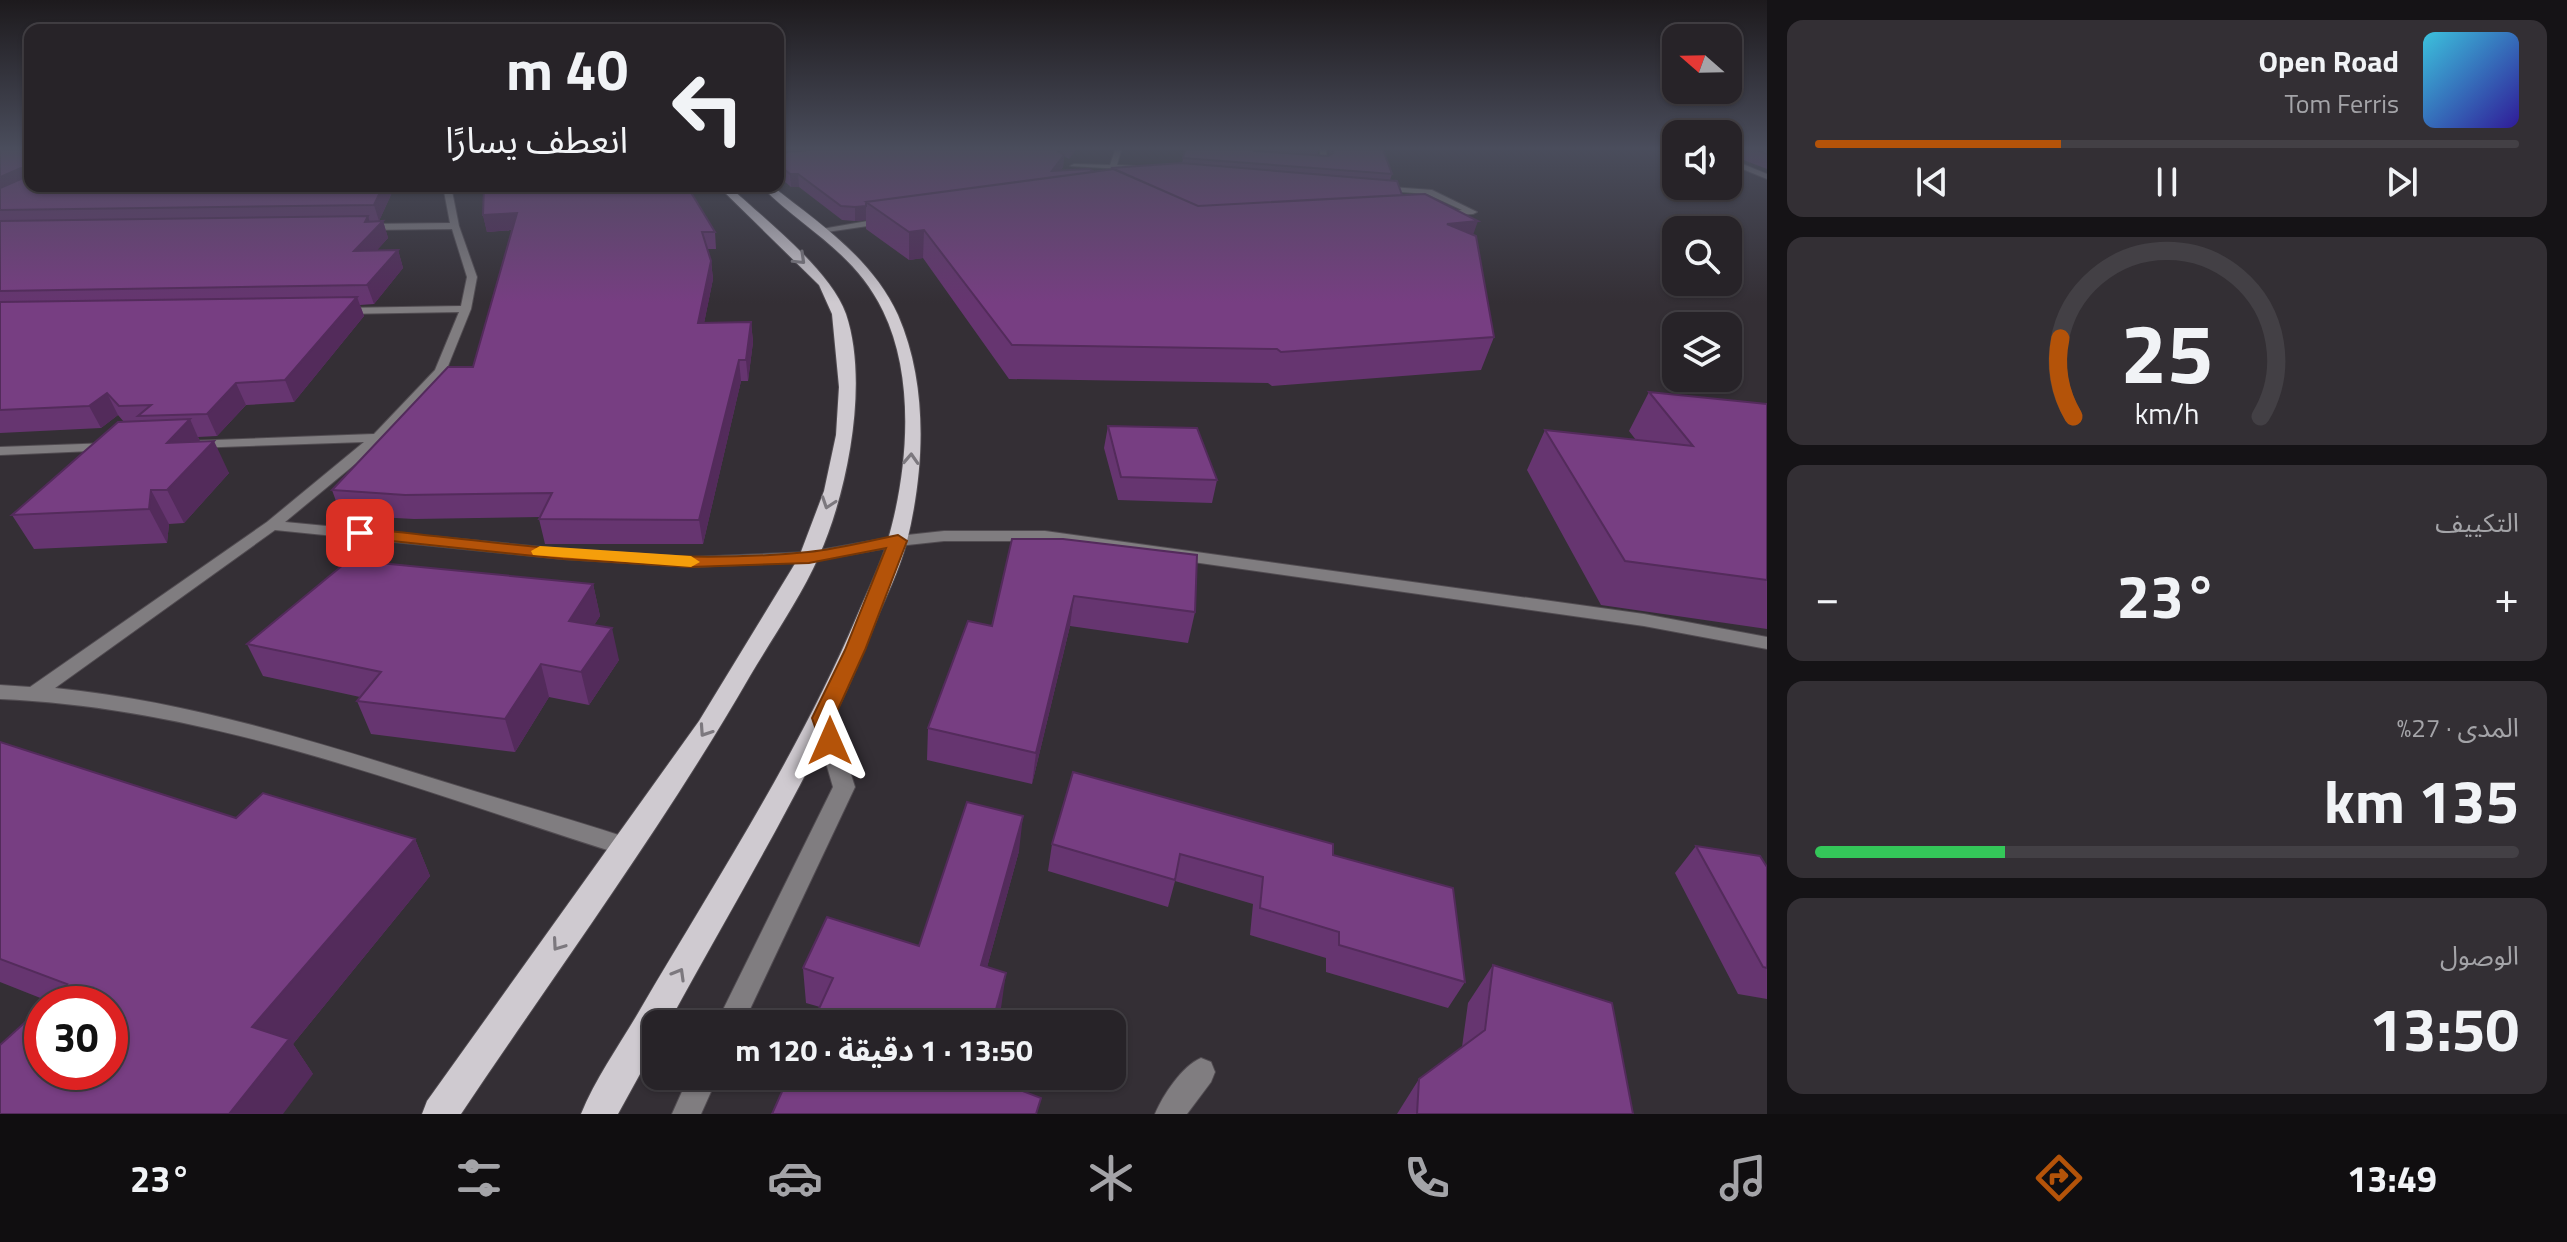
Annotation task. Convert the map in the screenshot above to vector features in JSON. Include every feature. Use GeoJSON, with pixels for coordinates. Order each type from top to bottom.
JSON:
{"type":"FeatureCollection","features":[{"type":"Feature","properties":{"kind":"main road"},"geometry":{"type":"LineString","coordinates":[[440,1114],[708,727],[809,557],[833,491],[844,435],[847,374],[839,314],[816,275],[737,199]]}},
{"type":"Feature","properties":{"kind":"main road"},"geometry":{"type":"LineString","coordinates":[[599,1114],[823,718],[855,650],[898,541],[911,468],[912,409],[905,360],[894,318],[874,284],[851,255],[782,199]]}},
{"type":"Feature","properties":{"kind":"street"},"geometry":{"type":"LineString","coordinates":[[36,692],[272,525],[378,438],[440,371],[466,309],[472,277],[450,199]]}},
{"type":"Feature","properties":{"kind":"street"},"geometry":{"type":"LineString","coordinates":[[1425,215],[1473,212],[1444,199]]}},
{"type":"Feature","properties":{"kind":"street"},"geometry":{"type":"LineString","coordinates":[[820,230],[897,220]]}},
{"type":"Feature","properties":{"kind":"street"},"geometry":{"type":"LineString","coordinates":[[361,227],[455,226]]}},
{"type":"Feature","properties":{"kind":"street"},"geometry":{"type":"LineString","coordinates":[[326,311],[466,309]]}},
{"type":"Feature","properties":{"kind":"street"},"geometry":{"type":"LineString","coordinates":[[173,445],[378,438]]}},
{"type":"Feature","properties":{"kind":"street"},"geometry":{"type":"LineString","coordinates":[[0,451],[126,446]]}},
{"type":"Feature","properties":{"kind":"street"},"geometry":{"type":"LineString","coordinates":[[272,525],[563,554],[691,562],[809,557],[898,541],[995,534],[1096,541],[1644,620],[1767,643]]}},
{"type":"Feature","properties":{"kind":"street"},"geometry":{"type":"LineString","coordinates":[[0,692],[36,692],[156,709],[258,732],[626,847]]}},
{"type":"Feature","properties":{"kind":"street"},"geometry":{"type":"LineString","coordinates":[[736,1010],[844,787],[823,718]]}},
{"type":"Feature","properties":{"kind":"street"},"geometry":{"type":"LineString","coordinates":[[1169,1114],[1201,1072]]}},
{"type":"Feature","properties":{"kind":"street"},"geometry":{"type":"LineString","coordinates":[[686,1114],[697,1090]]}},
{"type":"Feature","properties":{"kind":"building"},"geometry":{"type":"Polygon","coordinates":[[[0,199],[377,199],[374,205],[0,210],[0,199]]]}},
{"type":"Feature","properties":{"kind":"building"},"geometry":{"type":"Polygon","coordinates":[[[484,199],[695,199],[715,232],[702,232],[711,261],[698,323],[751,322],[746,360],[739,360],[699,520],[539,519],[552,493],[405,495],[332,490],[448,367],[473,367],[517,213],[483,215],[484,199]]]}},
{"type":"Feature","properties":{"kind":"building"},"geometry":{"type":"Polygon","coordinates":[[[832,199],[889,199],[866,202],[866,206],[841,206],[832,199]]]}},
{"type":"Feature","properties":{"kind":"building"},"geometry":{"type":"Polygon","coordinates":[[[889,199],[1182,199],[1198,206],[1331,199],[1435,199],[1478,221],[1447,224],[1476,236],[1494,337],[1281,352],[1277,349],[1012,345],[924,230],[909,232],[866,202],[889,199]]]}},
{"type":"Feature","properties":{"kind":"building"},"geometry":{"type":"Polygon","coordinates":[[[1182,199],[1328,199],[1198,206],[1182,199]]]}},
{"type":"Feature","properties":{"kind":"building"},"geometry":{"type":"Polygon","coordinates":[[[368,216],[365,222],[383,221],[354,251],[398,250],[367,285],[0,291],[0,221],[368,216]]]}},
{"type":"Feature","properties":{"kind":"building"},"geometry":{"type":"Polygon","coordinates":[[[357,297],[285,380],[236,383],[207,414],[138,416],[151,405],[119,406],[107,393],[89,406],[0,410],[0,302],[357,297]]]}},
{"type":"Feature","properties":{"kind":"building"},"geometry":{"type":"Polygon","coordinates":[[[1649,392],[1767,404],[1767,580],[1625,561],[1545,430],[1693,446],[1649,392]]]}},
{"type":"Feature","properties":{"kind":"building"},"geometry":{"type":"Polygon","coordinates":[[[190,419],[167,443],[214,441],[167,490],[151,490],[149,509],[12,515],[118,422],[190,419]]]}},
{"type":"Feature","properties":{"kind":"building"},"geometry":{"type":"Polygon","coordinates":[[[1108,426],[1197,428],[1217,480],[1121,477],[1108,426]]]}},
{"type":"Feature","properties":{"kind":"building"},"geometry":{"type":"Polygon","coordinates":[[[1012,539],[1063,539],[1197,555],[1195,612],[1074,596],[1036,753],[928,728],[968,621],[992,626],[1012,539]]]}},
{"type":"Feature","properties":{"kind":"building"},"geometry":{"type":"Polygon","coordinates":[[[349,560],[593,584],[569,621],[612,628],[581,672],[541,664],[505,719],[357,701],[381,672],[247,644],[349,560]]]}},
{"type":"Feature","properties":{"kind":"building"},"geometry":{"type":"Polygon","coordinates":[[[0,742],[236,818],[263,793],[415,839],[252,1027],[289,1039],[229,1114],[0,1114],[0,1045],[24,1023],[24,1090],[128,1090],[128,986],[65,986],[67,984],[0,959],[0,742]]]}},
{"type":"Feature","properties":{"kind":"building"},"geometry":{"type":"Polygon","coordinates":[[[1073,772],[1333,844],[1333,855],[1453,888],[1465,982],[1339,945],[1339,932],[1260,908],[1263,877],[1180,854],[1175,880],[1052,844],[1073,772]]]}},
{"type":"Feature","properties":{"kind":"building"},"geometry":{"type":"Polygon","coordinates":[[[967,802],[1023,816],[981,965],[1006,973],[996,1010],[818,1010],[833,978],[803,968],[827,917],[919,946],[967,802]]]}},
{"type":"Feature","properties":{"kind":"building"},"geometry":{"type":"Polygon","coordinates":[[[1696,846],[1760,856],[1767,867],[1767,968],[1763,967],[1696,846]]]}},
{"type":"Feature","properties":{"kind":"building"},"geometry":{"type":"Polygon","coordinates":[[[1493,965],[1612,1003],[1633,1114],[1417,1114],[1419,1079],[1485,1030],[1493,965]]]}},
{"type":"Feature","properties":{"kind":"building"},"geometry":{"type":"Polygon","coordinates":[[[783,1090],[1020,1090],[1041,1098],[1036,1114],[772,1114],[783,1090]]]}},
{"type":"Feature","properties":{"kind":"slow traffic"},"geometry":{"type":"LineString","coordinates":[[540,551],[691,562]]}},
{"type":"Feature","properties":{"kind":"route"},"geometry":{"type":"LineString","coordinates":[[360,533],[563,554],[691,562],[809,557],[898,541],[855,650],[823,718],[830,741]]}}]}
